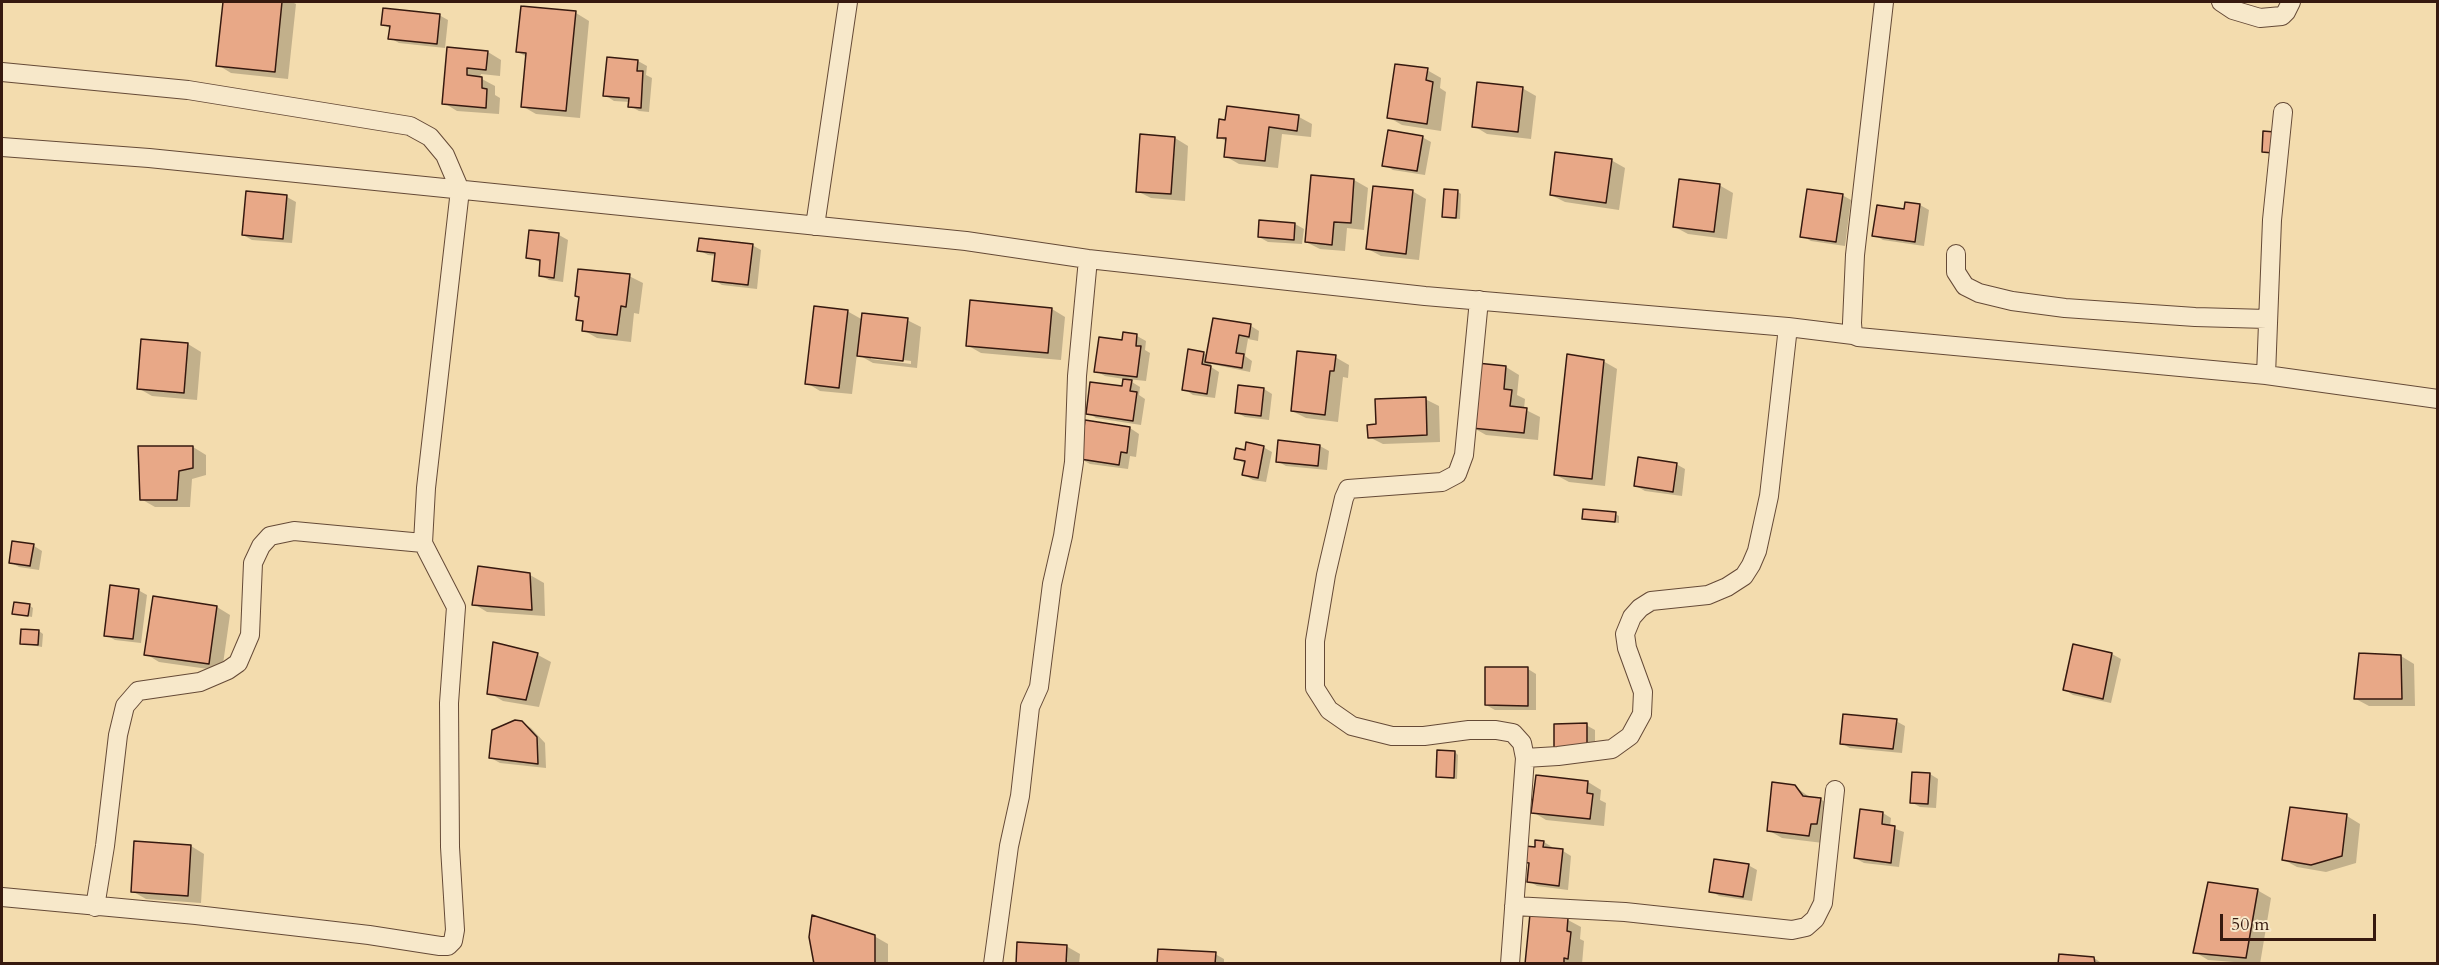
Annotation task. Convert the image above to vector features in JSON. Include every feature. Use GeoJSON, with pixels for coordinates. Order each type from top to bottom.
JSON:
{"type":"FeatureCollection","features":[{"type":"Feature","properties":{"kind":"street"},"geometry":{"type":"LineString","coordinates":[[815,226],[848,2]]}},
{"type":"Feature","properties":{"kind":"street"},"geometry":{"type":"LineString","coordinates":[[1853,335],[1855,255],[1884,2]]}},
{"type":"Feature","properties":{"kind":"street"},"geometry":{"type":"LineString","coordinates":[[2221,2],[2233,10],[2260,18],[2282,16],[2291,2]]}},
{"type":"Feature","properties":{"kind":"street"},"geometry":{"type":"LineString","coordinates":[[2,72],[188,90],[410,126],[430,137],[445,155],[460,190],[426,488],[423,543],[456,607],[449,703],[450,846],[455,930],[453,941],[448,946],[440,946],[357,933],[2,897]]}},
{"type":"Feature","properties":{"kind":"street"},"geometry":{"type":"LineString","coordinates":[[2266,375],[2272,220],[2283,112]]}},
{"type":"Feature","properties":{"kind":"street"},"geometry":{"type":"LineString","coordinates":[[2,147],[149,158],[966,241],[1088,259],[1479,300],[1788,327],[1858,337],[2266,375],[2438,399]]}},
{"type":"Feature","properties":{"kind":"street"},"geometry":{"type":"LineString","coordinates":[[1956,254],[1956,272],[1965,286],[1979,293],[2012,301],[2066,308],[2195,317],[2267,319]]}},
{"type":"Feature","properties":{"kind":"street"},"geometry":{"type":"LineString","coordinates":[[993,963],[1009,846],[1020,796],[1030,707],[1039,687],[1052,584],[1063,536],[1074,462],[1077,376],[1088,259]]}},
{"type":"Feature","properties":{"kind":"street"},"geometry":{"type":"LineString","coordinates":[[1479,300],[1464,455],[1457,474],[1442,482],[1348,489],[1329,564],[1315,641],[1315,688],[1329,710],[1352,726],[1392,736],[1424,736],[1469,730],[1496,730],[1513,733],[1522,743],[1525,758],[1510,963]]}},
{"type":"Feature","properties":{"kind":"street"},"geometry":{"type":"LineString","coordinates":[[1525,758],[1568,756],[1612,749],[1630,736],[1641,714],[1643,692],[1626,641],[1625,634],[1632,617],[1651,601],[1708,595],[1727,587],[1744,576],[1751,565],[1757,551],[1769,496],[1788,327]]}},
{"type":"Feature","properties":{"kind":"street"},"geometry":{"type":"LineString","coordinates":[[95,907],[105,846],[118,735],[125,706],[138,691],[200,682],[238,663],[250,636],[253,563],[261,546],[270,536],[294,531],[423,543]]}},
{"type":"Feature","properties":{"kind":"street"},"geometry":{"type":"LineString","coordinates":[[1514,906],[1625,912],[1792,930],[1806,927],[1815,919],[1823,903],[1835,790]]}},
{"type":"Feature","properties":{"kind":"building"},"geometry":{"type":"Polygon","coordinates":[[[223,2],[282,2],[275,72],[216,66],[223,2]]]}},
{"type":"Feature","properties":{"kind":"building"},"geometry":{"type":"Polygon","coordinates":[[[521,6],[576,11],[566,111],[521,107],[526,53],[516,52],[521,6]]]}},
{"type":"Feature","properties":{"kind":"building"},"geometry":{"type":"Polygon","coordinates":[[[383,8],[440,14],[437,44],[388,39],[390,26],[381,25],[383,8]]]}},
{"type":"Feature","properties":{"kind":"building"},"geometry":{"type":"Polygon","coordinates":[[[447,47],[488,51],[486,70],[467,68],[467,75],[482,77],[482,88],[487,89],[486,108],[442,104],[447,47]]]}},
{"type":"Feature","properties":{"kind":"building"},"geometry":{"type":"Polygon","coordinates":[[[607,57],[638,60],[637,71],[643,71],[641,108],[628,107],[629,98],[603,96],[607,57]]]}},
{"type":"Feature","properties":{"kind":"building"},"geometry":{"type":"Polygon","coordinates":[[[1395,64],[1428,68],[1426,80],[1433,82],[1427,124],[1387,118],[1395,64]]]}},
{"type":"Feature","properties":{"kind":"building"},"geometry":{"type":"Polygon","coordinates":[[[1477,82],[1523,87],[1518,132],[1472,127],[1477,82]]]}},
{"type":"Feature","properties":{"kind":"building"},"geometry":{"type":"Polygon","coordinates":[[[1227,106],[1299,115],[1297,131],[1269,127],[1265,161],[1224,157],[1226,138],[1217,138],[1219,119],[1225,120],[1227,106]]]}},
{"type":"Feature","properties":{"kind":"building"},"geometry":{"type":"Polygon","coordinates":[[[1388,130],[1423,136],[1417,171],[1382,166],[1388,130]]]}},
{"type":"Feature","properties":{"kind":"building"},"geometry":{"type":"Polygon","coordinates":[[[2263,131],[2275,132],[2273,153],[2262,152],[2263,131]]]}},
{"type":"Feature","properties":{"kind":"building"},"geometry":{"type":"Polygon","coordinates":[[[1140,134],[1175,137],[1171,194],[1136,192],[1140,134]]]}},
{"type":"Feature","properties":{"kind":"building"},"geometry":{"type":"Polygon","coordinates":[[[1555,152],[1612,159],[1606,203],[1550,195],[1555,152]]]}},
{"type":"Feature","properties":{"kind":"building"},"geometry":{"type":"Polygon","coordinates":[[[1311,175],[1354,179],[1351,223],[1334,222],[1332,245],[1305,242],[1311,175]]]}},
{"type":"Feature","properties":{"kind":"building"},"geometry":{"type":"Polygon","coordinates":[[[1679,179],[1720,184],[1714,232],[1673,227],[1679,179]]]}},
{"type":"Feature","properties":{"kind":"building"},"geometry":{"type":"Polygon","coordinates":[[[1373,186],[1413,190],[1406,254],[1366,249],[1373,186]]]}},
{"type":"Feature","properties":{"kind":"building"},"geometry":{"type":"Polygon","coordinates":[[[1444,189],[1458,190],[1456,218],[1442,217],[1444,189]]]}},
{"type":"Feature","properties":{"kind":"building"},"geometry":{"type":"Polygon","coordinates":[[[1807,189],[1843,194],[1836,242],[1800,237],[1807,189]]]}},
{"type":"Feature","properties":{"kind":"building"},"geometry":{"type":"Polygon","coordinates":[[[246,191],[287,195],[283,239],[242,235],[246,191]]]}},
{"type":"Feature","properties":{"kind":"building"},"geometry":{"type":"Polygon","coordinates":[[[1905,202],[1920,204],[1915,242],[1872,236],[1877,205],[1904,209],[1905,202]]]}},
{"type":"Feature","properties":{"kind":"building"},"geometry":{"type":"Polygon","coordinates":[[[1259,220],[1295,223],[1294,240],[1258,237],[1259,220]]]}},
{"type":"Feature","properties":{"kind":"building"},"geometry":{"type":"Polygon","coordinates":[[[529,230],[559,233],[554,278],[539,276],[540,260],[526,258],[529,230]]]}},
{"type":"Feature","properties":{"kind":"building"},"geometry":{"type":"Polygon","coordinates":[[[699,238],[753,244],[748,285],[712,281],[715,253],[697,251],[699,238]]]}},
{"type":"Feature","properties":{"kind":"building"},"geometry":{"type":"Polygon","coordinates":[[[578,269],[630,274],[626,307],[621,306],[617,335],[582,331],[583,321],[576,320],[579,297],[575,296],[578,269]]]}},
{"type":"Feature","properties":{"kind":"building"},"geometry":{"type":"Polygon","coordinates":[[[970,300],[1052,308],[1048,353],[966,346],[970,300]]]}},
{"type":"Feature","properties":{"kind":"building"},"geometry":{"type":"Polygon","coordinates":[[[814,306],[848,310],[839,388],[805,384],[814,306]]]}},
{"type":"Feature","properties":{"kind":"building"},"geometry":{"type":"Polygon","coordinates":[[[862,313],[908,318],[903,361],[857,356],[862,313]]]}},
{"type":"Feature","properties":{"kind":"building"},"geometry":{"type":"Polygon","coordinates":[[[1213,318],[1251,324],[1249,337],[1239,335],[1236,353],[1244,354],[1242,368],[1205,362],[1213,318]]]}},
{"type":"Feature","properties":{"kind":"building"},"geometry":{"type":"Polygon","coordinates":[[[1123,332],[1137,334],[1136,346],[1141,346],[1137,377],[1094,372],[1099,337],[1122,340],[1123,332]]]}},
{"type":"Feature","properties":{"kind":"building"},"geometry":{"type":"Polygon","coordinates":[[[141,339],[188,343],[184,393],[137,389],[141,339]]]}},
{"type":"Feature","properties":{"kind":"building"},"geometry":{"type":"Polygon","coordinates":[[[1188,349],[1204,352],[1202,364],[1211,366],[1207,394],[1182,390],[1188,349]]]}},
{"type":"Feature","properties":{"kind":"building"},"geometry":{"type":"Polygon","coordinates":[[[1297,351],[1336,355],[1334,371],[1330,371],[1325,415],[1291,411],[1297,351]]]}},
{"type":"Feature","properties":{"kind":"building"},"geometry":{"type":"Polygon","coordinates":[[[1567,354],[1604,360],[1592,479],[1554,475],[1567,354]]]}},
{"type":"Feature","properties":{"kind":"building"},"geometry":{"type":"Polygon","coordinates":[[[1477,363],[1506,366],[1504,389],[1512,390],[1510,406],[1527,408],[1524,433],[1471,428],[1477,363]]]}},
{"type":"Feature","properties":{"kind":"building"},"geometry":{"type":"Polygon","coordinates":[[[1123,379],[1132,380],[1130,391],[1137,392],[1133,421],[1086,414],[1090,382],[1122,386],[1123,379]]]}},
{"type":"Feature","properties":{"kind":"building"},"geometry":{"type":"Polygon","coordinates":[[[1238,385],[1264,388],[1261,416],[1235,413],[1238,385]]]}},
{"type":"Feature","properties":{"kind":"building"},"geometry":{"type":"Polygon","coordinates":[[[1426,397],[1427,435],[1368,438],[1367,425],[1376,424],[1375,399],[1426,397]]]}},
{"type":"Feature","properties":{"kind":"building"},"geometry":{"type":"Polygon","coordinates":[[[1085,420],[1130,427],[1127,453],[1121,452],[1119,465],[1080,459],[1085,420]]]}},
{"type":"Feature","properties":{"kind":"building"},"geometry":{"type":"Polygon","coordinates":[[[1278,440],[1320,445],[1318,466],[1276,462],[1278,440]]]}},
{"type":"Feature","properties":{"kind":"building"},"geometry":{"type":"Polygon","coordinates":[[[1246,442],[1264,446],[1258,478],[1242,475],[1245,461],[1234,459],[1236,448],[1245,450],[1246,442]]]}},
{"type":"Feature","properties":{"kind":"building"},"geometry":{"type":"Polygon","coordinates":[[[138,446],[193,446],[193,468],[179,471],[177,500],[140,500],[138,446]]]}},
{"type":"Feature","properties":{"kind":"building"},"geometry":{"type":"Polygon","coordinates":[[[1638,457],[1677,463],[1673,492],[1634,486],[1638,457]]]}},
{"type":"Feature","properties":{"kind":"building"},"geometry":{"type":"Polygon","coordinates":[[[1583,509],[1616,512],[1615,522],[1582,519],[1583,509]]]}},
{"type":"Feature","properties":{"kind":"building"},"geometry":{"type":"Polygon","coordinates":[[[12,541],[34,544],[30,566],[9,563],[12,541]]]}},
{"type":"Feature","properties":{"kind":"building"},"geometry":{"type":"Polygon","coordinates":[[[478,566],[530,573],[532,610],[472,605],[478,566]]]}},
{"type":"Feature","properties":{"kind":"building"},"geometry":{"type":"Polygon","coordinates":[[[110,585],[139,589],[133,639],[104,636],[110,585]]]}},
{"type":"Feature","properties":{"kind":"building"},"geometry":{"type":"Polygon","coordinates":[[[153,596],[217,606],[209,664],[144,655],[153,596]]]}},
{"type":"Feature","properties":{"kind":"building"},"geometry":{"type":"Polygon","coordinates":[[[14,602],[30,604],[28,616],[12,614],[14,602]]]}},
{"type":"Feature","properties":{"kind":"building"},"geometry":{"type":"Polygon","coordinates":[[[21,629],[39,630],[38,645],[20,644],[21,629]]]}},
{"type":"Feature","properties":{"kind":"building"},"geometry":{"type":"Polygon","coordinates":[[[493,642],[538,653],[526,700],[487,694],[493,642]]]}},
{"type":"Feature","properties":{"kind":"building"},"geometry":{"type":"Polygon","coordinates":[[[2073,644],[2112,653],[2103,699],[2063,690],[2073,644]]]}},
{"type":"Feature","properties":{"kind":"building"},"geometry":{"type":"Polygon","coordinates":[[[2359,653],[2401,655],[2402,699],[2354,699],[2359,653]]]}},
{"type":"Feature","properties":{"kind":"building"},"geometry":{"type":"Polygon","coordinates":[[[1485,667],[1528,667],[1528,706],[1485,705],[1485,667]]]}},
{"type":"Feature","properties":{"kind":"building"},"geometry":{"type":"Polygon","coordinates":[[[1843,714],[1897,719],[1893,749],[1840,744],[1843,714]]]}},
{"type":"Feature","properties":{"kind":"building"},"geometry":{"type":"Polygon","coordinates":[[[515,720],[522,721],[537,737],[538,764],[489,758],[492,730],[515,720]]]}},
{"type":"Feature","properties":{"kind":"building"},"geometry":{"type":"Polygon","coordinates":[[[1587,723],[1587,751],[1554,751],[1554,724],[1587,723]]]}},
{"type":"Feature","properties":{"kind":"building"},"geometry":{"type":"Polygon","coordinates":[[[1437,750],[1455,751],[1454,778],[1436,777],[1437,750]]]}},
{"type":"Feature","properties":{"kind":"building"},"geometry":{"type":"Polygon","coordinates":[[[1912,772],[1930,773],[1928,804],[1910,803],[1912,772]]]}},
{"type":"Feature","properties":{"kind":"building"},"geometry":{"type":"Polygon","coordinates":[[[1536,775],[1588,781],[1587,793],[1593,794],[1590,819],[1531,813],[1536,775]]]}},
{"type":"Feature","properties":{"kind":"building"},"geometry":{"type":"Polygon","coordinates":[[[1772,782],[1795,785],[1803,796],[1821,798],[1817,824],[1811,824],[1809,836],[1767,831],[1772,782]]]}},
{"type":"Feature","properties":{"kind":"building"},"geometry":{"type":"Polygon","coordinates":[[[2290,807],[2347,814],[2342,856],[2311,865],[2282,860],[2290,807]]]}},
{"type":"Feature","properties":{"kind":"building"},"geometry":{"type":"Polygon","coordinates":[[[1860,809],[1883,812],[1882,824],[1895,826],[1891,863],[1854,858],[1860,809]]]}},
{"type":"Feature","properties":{"kind":"building"},"geometry":{"type":"Polygon","coordinates":[[[1535,840],[1544,841],[1543,847],[1563,849],[1559,886],[1527,882],[1529,863],[1523,862],[1525,846],[1535,847],[1535,840]]]}},
{"type":"Feature","properties":{"kind":"building"},"geometry":{"type":"Polygon","coordinates":[[[134,841],[191,845],[188,896],[131,892],[134,841]]]}},
{"type":"Feature","properties":{"kind":"building"},"geometry":{"type":"Polygon","coordinates":[[[1714,859],[1749,864],[1743,897],[1709,892],[1714,859]]]}},
{"type":"Feature","properties":{"kind":"building"},"geometry":{"type":"Polygon","coordinates":[[[2208,882],[2258,889],[2246,958],[2193,953],[2208,882]]]}},
{"type":"Feature","properties":{"kind":"building"},"geometry":{"type":"Polygon","coordinates":[[[1530,914],[1568,918],[1567,931],[1571,932],[1568,959],[1564,958],[1564,964],[1525,964],[1530,914]]]}},
{"type":"Feature","properties":{"kind":"building"},"geometry":{"type":"Polygon","coordinates":[[[812,915],[875,935],[875,964],[814,964],[809,937],[812,915]]]}},
{"type":"Feature","properties":{"kind":"building"},"geometry":{"type":"Polygon","coordinates":[[[1017,942],[1067,945],[1066,964],[1016,964],[1017,942]]]}},
{"type":"Feature","properties":{"kind":"building"},"geometry":{"type":"Polygon","coordinates":[[[1158,949],[1216,952],[1215,964],[1157,964],[1158,949]]]}},
{"type":"Feature","properties":{"kind":"building"},"geometry":{"type":"Polygon","coordinates":[[[2059,954],[2094,957],[2095,964],[2058,964],[2059,954]]]}}]}
